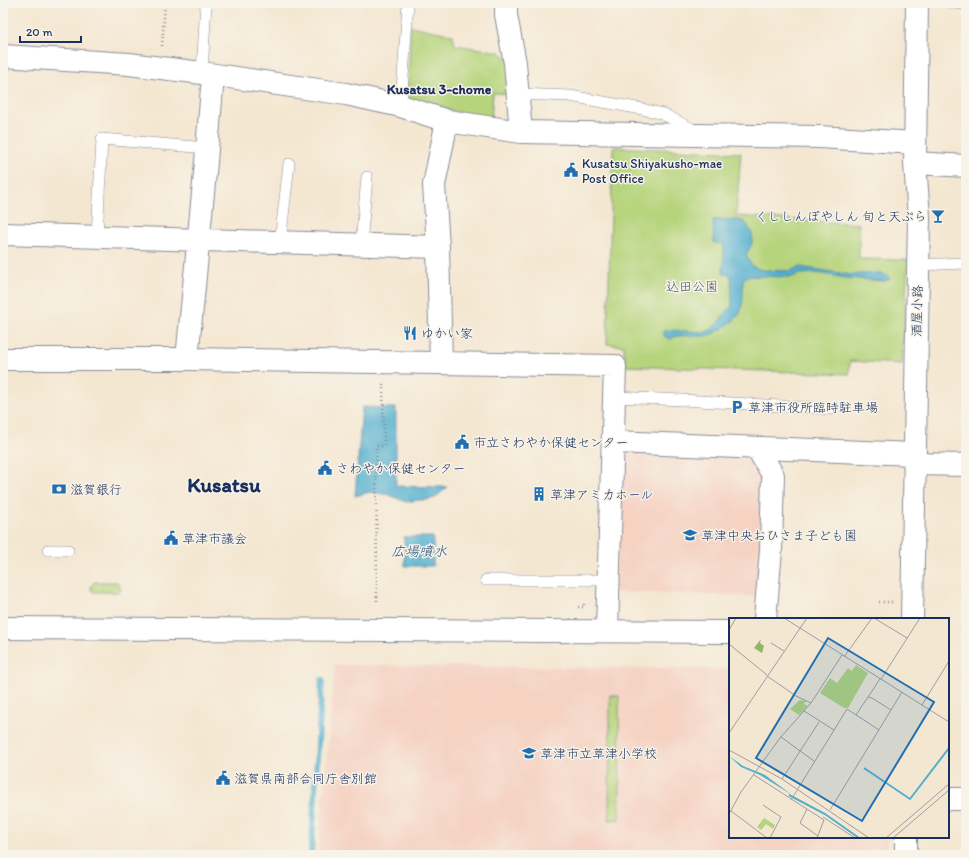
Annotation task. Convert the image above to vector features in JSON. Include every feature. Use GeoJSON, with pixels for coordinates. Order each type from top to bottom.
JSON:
{"type":"FeatureCollection","features":[{"type":"Feature","properties":{"kind":"street"},"geometry":{"type":"LineString","coordinates":[[506,3],[506,15],[518,94],[521,132]]}},
{"type":"Feature","properties":{"kind":"street","name":"酒屋小路"},"geometry":{"type":"LineString","coordinates":[[912,618],[919,217],[915,153],[917,3]]}},
{"type":"Feature","properties":{"kind":"street"},"geometry":{"type":"LineString","coordinates":[[3,56],[129,64],[346,94],[401,106],[447,121],[521,132],[819,137],[915,153],[966,166]]}},
{"type":"Feature","properties":{"kind":"street"},"geometry":{"type":"LineString","coordinates":[[187,359],[207,148],[208,74]]}},
{"type":"Feature","properties":{"kind":"street"},"geometry":{"type":"LineString","coordinates":[[441,364],[438,247],[434,185],[447,121]]}},
{"type":"Feature","properties":{"kind":"street"},"geometry":{"type":"LineString","coordinates":[[3,234],[438,247]]}},
{"type":"Feature","properties":{"kind":"street"},"geometry":{"type":"LineString","coordinates":[[3,359],[187,359],[615,366],[607,631]]}},
{"type":"Feature","properties":{"kind":"street"},"geometry":{"type":"LineString","coordinates":[[613,442],[757,448],[914,459],[966,465]]}},
{"type":"Feature","properties":{"kind":"street"},"geometry":{"type":"LineString","coordinates":[[757,448],[773,475],[771,550],[765,618]]}},
{"type":"Feature","properties":{"kind":"street"},"geometry":{"type":"LineString","coordinates":[[3,628],[729,632]]}},
{"type":"Feature","properties":{"kind":"street"},"geometry":{"type":"LineString","coordinates":[[949,799],[966,799]]}},
{"type":"Feature","properties":{"kind":"street"},"geometry":{"type":"LineString","coordinates":[[906,838],[906,855]]}},
{"type":"Feature","properties":{"kind":"lane"},"geometry":{"type":"LineString","coordinates":[[206,3],[208,74]]}},
{"type":"Feature","properties":{"kind":"lane"},"geometry":{"type":"LineString","coordinates":[[401,106],[408,3]]}},
{"type":"Feature","properties":{"kind":"lane"},"geometry":{"type":"LineString","coordinates":[[953,3],[966,4]]}},
{"type":"Feature","properties":{"kind":"lane"},"geometry":{"type":"LineString","coordinates":[[518,94],[570,96],[642,109],[662,114],[704,136]]}},
{"type":"Feature","properties":{"kind":"lane"},"geometry":{"type":"LineString","coordinates":[[98,237],[102,139],[207,148]]}},
{"type":"Feature","properties":{"kind":"lane"},"geometry":{"type":"LineString","coordinates":[[280,242],[289,164]]}},
{"type":"Feature","properties":{"kind":"lane"},"geometry":{"type":"LineString","coordinates":[[361,245],[367,177]]}},
{"type":"Feature","properties":{"kind":"lane"},"geometry":{"type":"LineString","coordinates":[[918,265],[966,263]]}},
{"type":"Feature","properties":{"kind":"lane"},"geometry":{"type":"LineString","coordinates":[[614,398],[682,400],[832,409]]}},
{"type":"Feature","properties":{"kind":"lane"},"geometry":{"type":"LineString","coordinates":[[48,550],[68,550]]}},
{"type":"Feature","properties":{"kind":"lane"},"geometry":{"type":"LineString","coordinates":[[486,580],[608,580]]}},
{"type":"Feature","properties":{"kind":"path"},"geometry":{"type":"LineString","coordinates":[[162,68],[165,3]]}},
{"type":"Feature","properties":{"kind":"path"},"geometry":{"type":"LineString","coordinates":[[377,601],[376,446],[384,446],[383,380]]}},
{"type":"Feature","properties":{"kind":"path"},"geometry":{"type":"LineString","coordinates":[[578,607],[584,606],[584,602]]}},
{"type":"Feature","properties":{"kind":"shaded area","name":"草津中央おひさま子ども園"},"geometry":{"type":"Polygon","coordinates":[[[622,450],[748,455],[763,483],[759,596],[615,592],[622,450]]]}},
{"type":"Feature","properties":{"kind":"shaded area","name":"草津市立草津小学校"},"geometry":{"type":"Polygon","coordinates":[[[335,665],[729,669],[729,838],[887,838],[887,855],[318,855],[335,665]]]}},
{"type":"Feature","properties":{"kind":"green space"},"geometry":{"type":"Polygon","coordinates":[[[411,26],[453,35],[455,45],[500,52],[509,60],[512,94],[493,93],[491,120],[407,100],[411,26]]]}},
{"type":"Feature","properties":{"kind":"green space","name":"込田公園"},"geometry":{"type":"Polygon","coordinates":[[[613,147],[741,153],[736,216],[859,224],[859,259],[908,260],[902,364],[850,361],[849,374],[625,366],[624,346],[607,344],[613,147]]]}},
{"type":"Feature","properties":{"kind":"green space"},"geometry":{"type":"Polygon","coordinates":[[[94,582],[117,582],[121,590],[118,592],[94,592],[91,590],[91,586],[94,582]]]}},
{"type":"Feature","properties":{"kind":"green space"},"geometry":{"type":"Polygon","coordinates":[[[610,695],[619,696],[620,819],[609,820],[610,695]]]}},
{"type":"Feature","properties":{"kind":"water"},"geometry":{"type":"Polygon","coordinates":[[[713,220],[738,220],[746,223],[753,238],[746,254],[751,265],[756,268],[763,270],[790,271],[799,267],[851,275],[877,273],[888,276],[890,279],[885,281],[846,278],[816,273],[799,274],[792,277],[748,276],[743,279],[743,301],[740,313],[729,324],[713,334],[700,336],[678,336],[670,339],[665,337],[663,333],[666,330],[706,332],[712,329],[732,306],[731,275],[723,274],[724,244],[714,243],[713,220]]]}},
{"type":"Feature","properties":{"kind":"water"},"geometry":{"type":"Polygon","coordinates":[[[362,407],[396,408],[396,486],[447,487],[435,498],[406,502],[389,495],[370,492],[355,496],[362,407]]]}},
{"type":"Feature","properties":{"kind":"water","name":"広場噴水"},"geometry":{"type":"Polygon","coordinates":[[[404,537],[433,537],[433,566],[405,566],[404,537]]]}},
{"type":"Feature","properties":{"kind":"waterway"},"geometry":{"type":"LineString","coordinates":[[311,855],[322,680]]}},
{"type":"Feature","properties":{"kind":"place","name":"Kusatsu Shiyakusho-mae Post Office"},"geometry":{"type":"Point","coordinates":[571,170]}},
{"type":"Feature","properties":{"kind":"place","name":"くししんぼやしん 旬と天ぷら"},"geometry":{"type":"Point","coordinates":[938,216]}},
{"type":"Feature","properties":{"kind":"place","name":"ゆかい家"},"geometry":{"type":"Point","coordinates":[410,333]}},
{"type":"Feature","properties":{"kind":"place","name":"草津市役所臨時駐車場"},"geometry":{"type":"Point","coordinates":[737,407]}},
{"type":"Feature","properties":{"kind":"place","name":"市立さわやか保健センター"},"geometry":{"type":"Point","coordinates":[462,442]}},
{"type":"Feature","properties":{"kind":"place","name":"さわやか保健センター"},"geometry":{"type":"Point","coordinates":[325,468]}},
{"type":"Feature","properties":{"kind":"place","name":"滋賀銀行"},"geometry":{"type":"Point","coordinates":[59,489]}},
{"type":"Feature","properties":{"kind":"place","name":"草津アミカホール"},"geometry":{"type":"Point","coordinates":[539,494]}},
{"type":"Feature","properties":{"kind":"place","name":"草津中央おひさま子ども園"},"geometry":{"type":"Point","coordinates":[690,535]}},
{"type":"Feature","properties":{"kind":"place","name":"草津市議会"},"geometry":{"type":"Point","coordinates":[171,538]}},
{"type":"Feature","properties":{"kind":"place","name":"草津市立草津小学校"},"geometry":{"type":"Point","coordinates":[529,753]}},
{"type":"Feature","properties":{"kind":"place","name":"滋賀県南部合同庁舎別館"},"geometry":{"type":"Point","coordinates":[223,778]}},
{"type":"Feature","properties":{"kind":"district","name":"Kusatsu 3-chome"},"geometry":{"type":"Point","coordinates":[439,89]}},
{"type":"Feature","properties":{"kind":"district","name":"Kusatsu"},"geometry":{"type":"Point","coordinates":[224,484]}}]}
